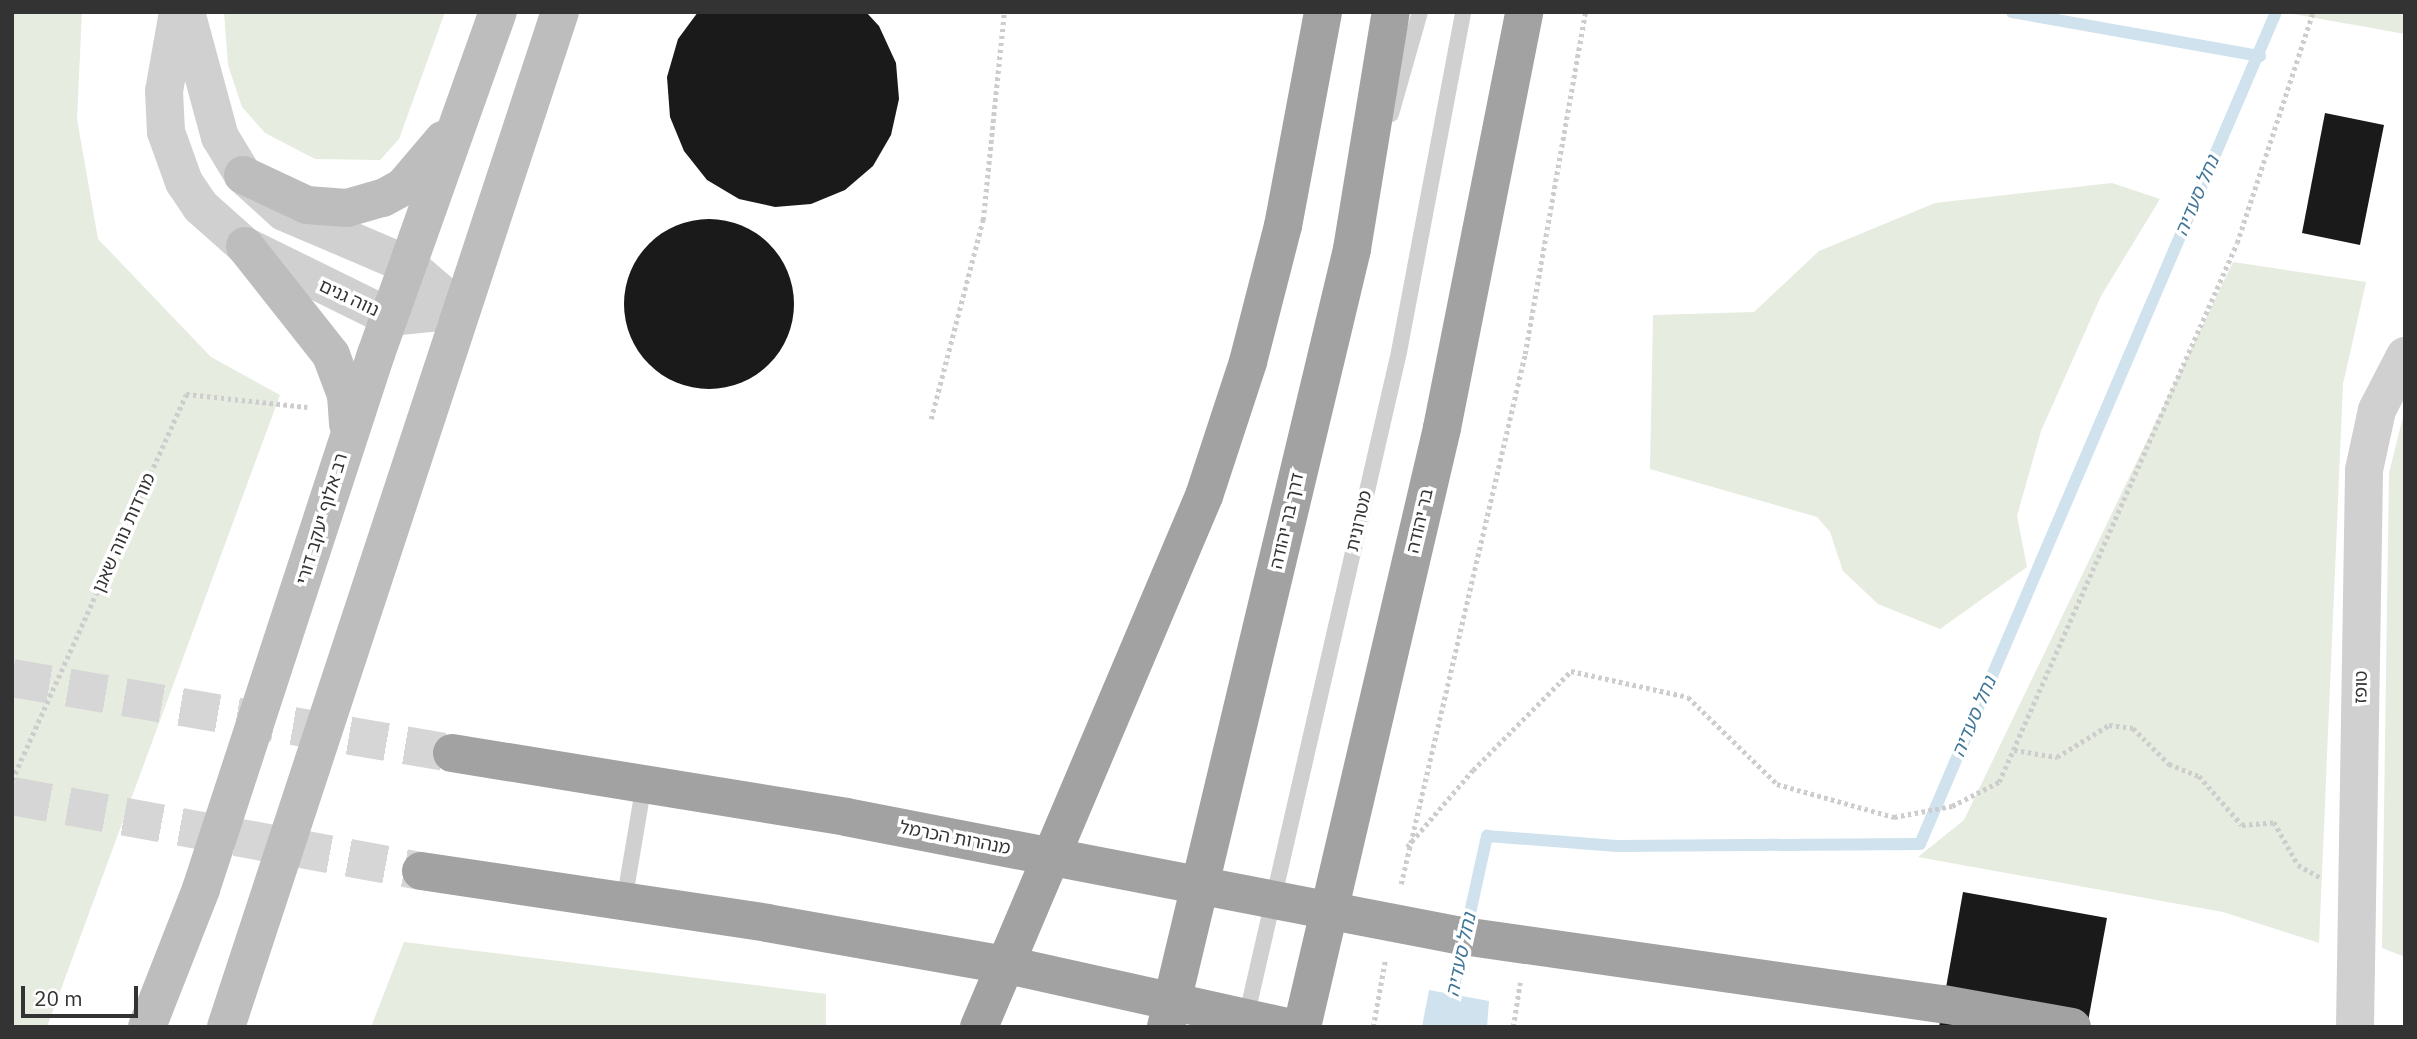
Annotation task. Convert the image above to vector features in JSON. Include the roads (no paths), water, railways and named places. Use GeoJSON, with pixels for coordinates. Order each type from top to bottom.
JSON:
{"type":"FeatureCollection","features":[{"type":"Feature","properties":{"kind":"highway"},"geometry":{"type":"LineString","coordinates":[[979,1027],[1204,496],[1248,362],[1283,226],[1323,12]]}},
{"type":"Feature","properties":{"kind":"highway","name":"דרך בר יהודה"},"geometry":{"type":"LineString","coordinates":[[1166,1027],[1352,249],[1391,12]]}},
{"type":"Feature","properties":{"kind":"highway","name":"בר יהודה"},"geometry":{"type":"LineString","coordinates":[[1302,1027],[1442,428],[1524,12]]}},
{"type":"Feature","properties":{"kind":"highway","name":"מנהרות הכרמל"},"geometry":{"type":"LineString","coordinates":[[452,753],[846,817],[1456,935],[2072,1027]]}},
{"type":"Feature","properties":{"kind":"highway"},"geometry":{"type":"LineString","coordinates":[[421,871],[767,923],[1012,966],[1287,1027]]}},
{"type":"Feature","properties":{"kind":"main road","name":"רב אלוף יעקב דורי"},"geometry":{"type":"LineString","coordinates":[[148,1027],[248,752],[349,432],[499,12]]}},
{"type":"Feature","properties":{"kind":"main road"},"geometry":{"type":"LineString","coordinates":[[226,1027],[560,12]]}},
{"type":"Feature","properties":{"kind":"main road"},"geometry":{"type":"LineString","coordinates":[[243,175],[307,205],[347,208],[374,201],[415,177],[469,100]]}},
{"type":"Feature","properties":{"kind":"main road"},"geometry":{"type":"LineString","coordinates":[[245,246],[331,355],[346,395],[349,432]]}},
{"type":"Feature","properties":{"kind":"street","name":"נווה גנים"},"geometry":{"type":"LineString","coordinates":[[178,12],[164,91],[172,155],[201,206],[245,246],[390,317],[460,310]]}},
{"type":"Feature","properties":{"kind":"street"},"geometry":{"type":"LineString","coordinates":[[186,12],[220,137],[243,175],[284,212],[408,265],[460,310]]}},
{"type":"Feature","properties":{"kind":"street","name":"טופז"},"geometry":{"type":"LineString","coordinates":[[2355,1027],[2364,470],[2377,410],[2405,356]]}},
{"type":"Feature","properties":{"kind":"lane"},"geometry":{"type":"LineString","coordinates":[[1352,249],[1420,12]]}},
{"type":"Feature","properties":{"kind":"lane","name":"מטרונית"},"geometry":{"type":"LineString","coordinates":[[1244,1027],[1399,352],[1463,12]]}},
{"type":"Feature","properties":{"kind":"lane"},"geometry":{"type":"LineString","coordinates":[[624,902],[644,784]]}},
{"type":"Feature","properties":{"kind":"water"},"geometry":{"type":"Polygon","coordinates":[[[1429,990],[1489,1001],[1487,1027],[1422,1027],[1429,990]]]}},
{"type":"Feature","properties":{"kind":"waterway"},"geometry":{"type":"LineString","coordinates":[[2012,12],[2260,56]]}},
{"type":"Feature","properties":{"kind":"waterway","name":"נחל סעדיה"},"geometry":{"type":"LineString","coordinates":[[1445,1027],[1487,836],[1617,846],[1920,844],[2276,12]]}},
{"type":"Feature","properties":{"kind":"tunnel"},"geometry":{"type":"LineString","coordinates":[[12,678],[452,753]]}},
{"type":"Feature","properties":{"kind":"tunnel"},"geometry":{"type":"LineString","coordinates":[[12,796],[421,871]]}}]}
